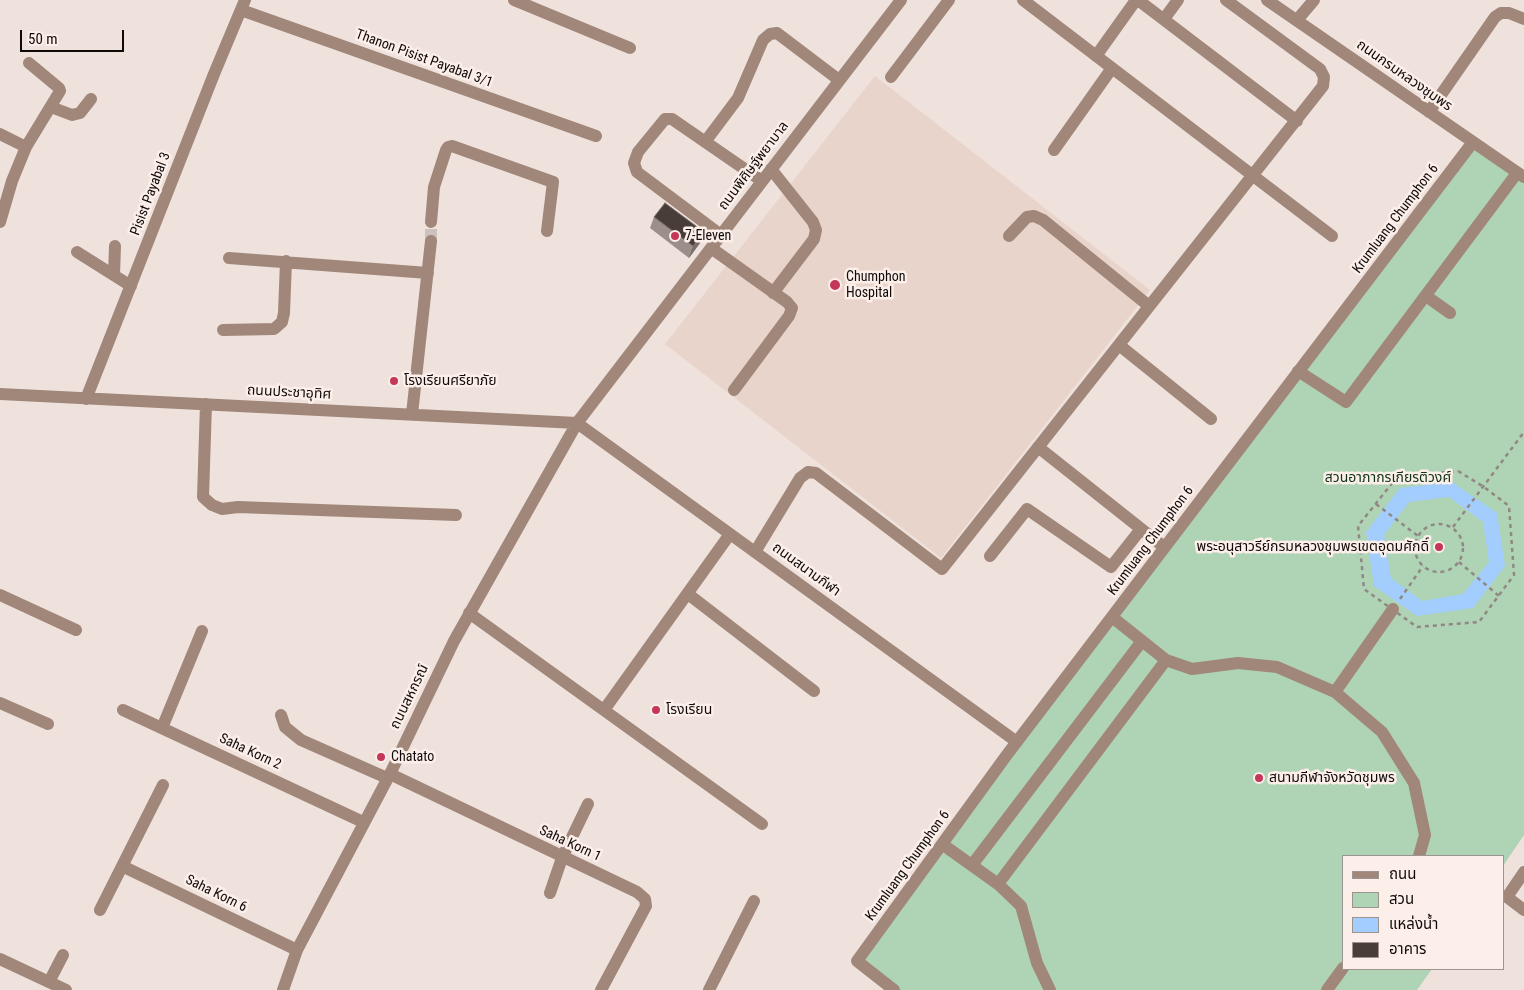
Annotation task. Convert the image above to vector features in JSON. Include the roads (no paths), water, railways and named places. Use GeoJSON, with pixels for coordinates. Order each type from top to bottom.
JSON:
{"type":"FeatureCollection","features":[{"type":"Feature","properties":{"kind":"street"},"geometry":{"type":"LineString","coordinates":[[514,0],[630,48]]}},
{"type":"Feature","properties":{"kind":"street","name":"ถนนพิศิษฐ์พยาบาล"},"geometry":{"type":"LineString","coordinates":[[577,423],[901,0]]}},
{"type":"Feature","properties":{"kind":"street"},"geometry":{"type":"LineString","coordinates":[[891,77],[949,0]]}},
{"type":"Feature","properties":{"kind":"street"},"geometry":{"type":"LineString","coordinates":[[1022,0],[1039,5],[1096,56],[1332,236]]}},
{"type":"Feature","properties":{"kind":"street"},"geometry":{"type":"LineString","coordinates":[[1096,56],[1137,0],[1296,121]]}},
{"type":"Feature","properties":{"kind":"street"},"geometry":{"type":"LineString","coordinates":[[1164,19],[1178,0]]}},
{"type":"Feature","properties":{"kind":"street"},"geometry":{"type":"LineString","coordinates":[[755,552],[800,478],[808,472],[816,473],[942,569],[1323,86],[1324,77],[1320,69],[1226,0]]}},
{"type":"Feature","properties":{"kind":"street","name":"ถนนกรมหลวงชุมพร"},"geometry":{"type":"LineString","coordinates":[[1267,0],[1521,175]]}},
{"type":"Feature","properties":{"kind":"street"},"geometry":{"type":"LineString","coordinates":[[1297,20],[1314,0]]}},
{"type":"Feature","properties":{"kind":"street","name":"Thanon Pisist Payabal 3/1"},"geometry":{"type":"LineString","coordinates":[[243,5],[596,136]]}},
{"type":"Feature","properties":{"kind":"street","name":"Pisist Payabal 3"},"geometry":{"type":"LineString","coordinates":[[86,399],[243,5]]}},
{"type":"Feature","properties":{"kind":"street"},"geometry":{"type":"LineString","coordinates":[[1429,112],[1495,16],[1501,13],[1509,13],[1524,19]]}},
{"type":"Feature","properties":{"kind":"street"},"geometry":{"type":"LineString","coordinates":[[705,142],[738,98],[763,40],[770,34],[777,33],[839,80]]}},
{"type":"Feature","properties":{"kind":"street"},"geometry":{"type":"LineString","coordinates":[[0,222],[12,181],[26,147],[58,95],[59,88],[29,63]]}},
{"type":"Feature","properties":{"kind":"street"},"geometry":{"type":"LineString","coordinates":[[1054,150],[1112,68]]}},
{"type":"Feature","properties":{"kind":"street"},"geometry":{"type":"LineString","coordinates":[[51,106],[72,115],[80,113],[92,99]]}},
{"type":"Feature","properties":{"kind":"street"},"geometry":{"type":"LineString","coordinates":[[721,235],[637,172],[634,163],[638,152],[665,119],[672,119],[762,181]]}},
{"type":"Feature","properties":{"kind":"street"},"geometry":{"type":"LineString","coordinates":[[0,134],[26,147]]}},
{"type":"Feature","properties":{"kind":"street","name":"Krumluang Chumphon 6"},"geometry":{"type":"LineString","coordinates":[[894,990],[857,962],[1017,742],[1473,142]]}},
{"type":"Feature","properties":{"kind":"street"},"geometry":{"type":"LineString","coordinates":[[431,222],[434,187],[446,150],[452,146],[552,182],[547,231]]}},
{"type":"Feature","properties":{"kind":"street"},"geometry":{"type":"LineString","coordinates":[[771,169],[813,222],[816,230],[814,239],[773,292]]}},
{"type":"Feature","properties":{"kind":"street"},"geometry":{"type":"LineString","coordinates":[[1298,372],[1346,402],[1521,175]]}},
{"type":"Feature","properties":{"kind":"street"},"geometry":{"type":"LineString","coordinates":[[1009,236],[1027,217],[1034,216],[1043,220],[1150,306]]}},
{"type":"Feature","properties":{"kind":"street"},"geometry":{"type":"LineString","coordinates":[[412,414],[430,241]]}},
{"type":"Feature","properties":{"kind":"street"},"geometry":{"type":"LineString","coordinates":[[114,275],[115,246]]}},
{"type":"Feature","properties":{"kind":"street"},"geometry":{"type":"LineString","coordinates":[[711,248],[787,302],[792,308],[789,316],[734,390]]}},
{"type":"Feature","properties":{"kind":"street"},"geometry":{"type":"LineString","coordinates":[[77,252],[131,286]]}},
{"type":"Feature","properties":{"kind":"street"},"geometry":{"type":"LineString","coordinates":[[230,258],[286,261],[428,274]]}},
{"type":"Feature","properties":{"kind":"street"},"geometry":{"type":"LineString","coordinates":[[223,330],[274,329],[282,322],[286,261]]}},
{"type":"Feature","properties":{"kind":"street"},"geometry":{"type":"LineString","coordinates":[[1426,296],[1450,313]]}},
{"type":"Feature","properties":{"kind":"street"},"geometry":{"type":"LineString","coordinates":[[1119,345],[1211,420]]}},
{"type":"Feature","properties":{"kind":"street","name":"ถนนประชาอุทิศ"},"geometry":{"type":"LineString","coordinates":[[0,394],[577,423]]}},
{"type":"Feature","properties":{"kind":"street"},"geometry":{"type":"LineString","coordinates":[[206,404],[203,497],[212,505],[222,509],[238,507],[456,515]]}},
{"type":"Feature","properties":{"kind":"street","name":"ถนนสนามกีฬา"},"geometry":{"type":"LineString","coordinates":[[577,423],[1017,742]]}},
{"type":"Feature","properties":{"kind":"street","name":"ถนนสหกรณ์"},"geometry":{"type":"LineString","coordinates":[[282,990],[297,950],[388,776],[454,641],[577,423]]}},
{"type":"Feature","properties":{"kind":"street"},"geometry":{"type":"LineString","coordinates":[[1038,447],[1164,547]]}},
{"type":"Feature","properties":{"kind":"street"},"geometry":{"type":"LineString","coordinates":[[990,556],[1027,509],[1111,567],[1141,528]]}},
{"type":"Feature","properties":{"kind":"street"},"geometry":{"type":"LineString","coordinates":[[604,710],[730,534]]}},
{"type":"Feature","properties":{"kind":"street"},"geometry":{"type":"LineString","coordinates":[[0,594],[76,630]]}},
{"type":"Feature","properties":{"kind":"street"},"geometry":{"type":"LineString","coordinates":[[688,594],[814,691]]}},
{"type":"Feature","properties":{"kind":"street"},"geometry":{"type":"LineString","coordinates":[[1335,692],[1393,609]]}},
{"type":"Feature","properties":{"kind":"street"},"geometry":{"type":"LineString","coordinates":[[469,613],[762,824]]}},
{"type":"Feature","properties":{"kind":"street"},"geometry":{"type":"LineString","coordinates":[[1112,617],[1166,660],[1192,669],[1238,663],[1277,667],[1335,692],[1382,732],[1414,783],[1425,835],[1419,855]]}},
{"type":"Feature","properties":{"kind":"street"},"geometry":{"type":"LineString","coordinates":[[162,728],[202,631]]}},
{"type":"Feature","properties":{"kind":"street"},"geometry":{"type":"LineString","coordinates":[[972,865],[1142,641]]}},
{"type":"Feature","properties":{"kind":"street"},"geometry":{"type":"LineString","coordinates":[[998,884],[1166,660]]}},
{"type":"Feature","properties":{"kind":"street"},"geometry":{"type":"LineString","coordinates":[[1,707],[48,724]]}},
{"type":"Feature","properties":{"kind":"street","name":"Saha Korn 2"},"geometry":{"type":"LineString","coordinates":[[123,710],[364,822]]}},
{"type":"Feature","properties":{"kind":"street","name":"Saha Korn 1"},"geometry":{"type":"LineString","coordinates":[[282,715],[285,727],[301,740],[388,776],[637,892],[645,898],[646,906],[601,990]]}},
{"type":"Feature","properties":{"kind":"street"},"geometry":{"type":"LineString","coordinates":[[100,910],[163,785]]}},
{"type":"Feature","properties":{"kind":"street"},"geometry":{"type":"LineString","coordinates":[[550,893],[562,858],[588,804]]}},
{"type":"Feature","properties":{"kind":"street"},"geometry":{"type":"LineString","coordinates":[[942,844],[998,884],[1021,906],[1037,962],[1050,990]]}},
{"type":"Feature","properties":{"kind":"street","name":"Saha Korn 6"},"geometry":{"type":"LineString","coordinates":[[122,866],[297,950]]}},
{"type":"Feature","properties":{"kind":"street"},"geometry":{"type":"LineString","coordinates":[[1524,872],[1508,897],[1524,910]]}},
{"type":"Feature","properties":{"kind":"street"},"geometry":{"type":"LineString","coordinates":[[709,990],[754,901]]}},
{"type":"Feature","properties":{"kind":"street"},"geometry":{"type":"LineString","coordinates":[[49,982],[63,955]]}},
{"type":"Feature","properties":{"kind":"street"},"geometry":{"type":"LineString","coordinates":[[0,959],[66,990]]}},
{"type":"Feature","properties":{"kind":"street"},"geometry":{"type":"LineString","coordinates":[[1327,990],[1342,969]]}},
{"type":"Feature","properties":{"kind":"water"},"geometry":{"type":"Polygon","coordinates":[[[1452,482],[1497,513],[1505,566],[1473,608],[1417,616],[1374,586],[1366,532],[1400,488],[1452,482]],[[1449,497],[1409,502],[1384,535],[1391,578],[1422,601],[1463,594],[1489,562],[1483,522],[1449,497]]]}},
{"type":"Feature","properties":{"kind":"tunnel"},"geometry":{"type":"LineString","coordinates":[[431,222],[431,241]]}},
{"type":"Feature","properties":{"kind":"place","name":"7-Eleven"},"geometry":{"type":"Point","coordinates":[675,236]}},
{"type":"Feature","properties":{"kind":"place","name":"Chumphon Hospital"},"geometry":{"type":"Point","coordinates":[835,285]}},
{"type":"Feature","properties":{"kind":"place","name":"โรงเรียนศรียาภัย"},"geometry":{"type":"Point","coordinates":[394,381]}},
{"type":"Feature","properties":{"kind":"place","name":"พระอนุสาวรีย์กรมหลวงชุมพรเขตอุดมศักดิ์"},"geometry":{"type":"Point","coordinates":[1439,547]}},
{"type":"Feature","properties":{"kind":"place","name":"โรงเรียน"},"geometry":{"type":"Point","coordinates":[656,710]}},
{"type":"Feature","properties":{"kind":"place","name":"Chatato"},"geometry":{"type":"Point","coordinates":[381,757]}},
{"type":"Feature","properties":{"kind":"place","name":"สนามกีฬาจังหวัดชุมพร"},"geometry":{"type":"Point","coordinates":[1259,778]}},
{"type":"Feature","properties":{"kind":"park label","name":"สวนอาภากรเกียรติวงศ์"},"geometry":{"type":"Point","coordinates":[1388,478]}}]}
